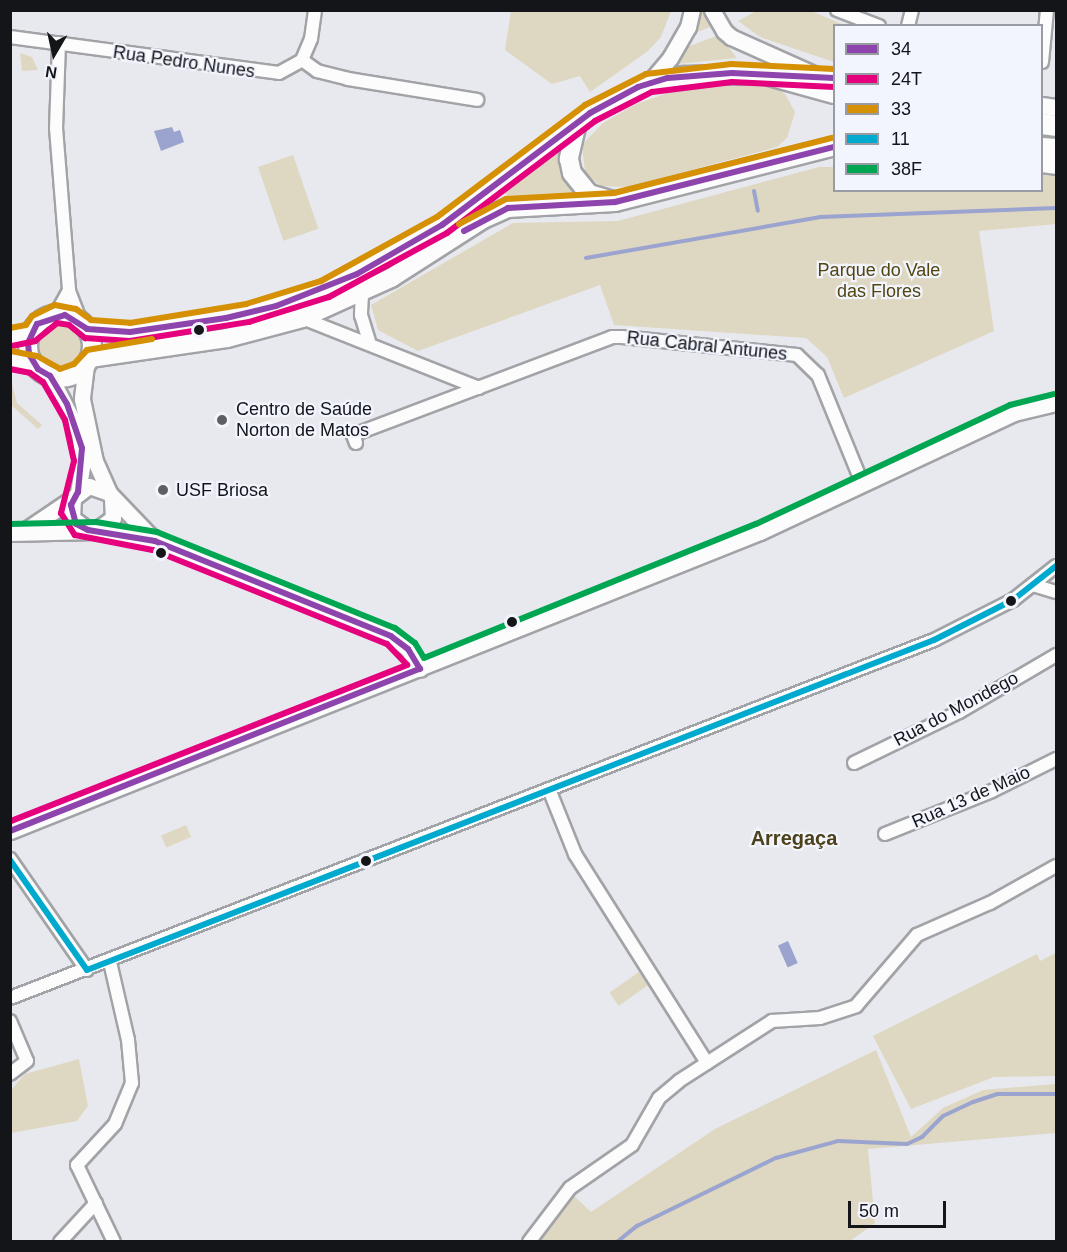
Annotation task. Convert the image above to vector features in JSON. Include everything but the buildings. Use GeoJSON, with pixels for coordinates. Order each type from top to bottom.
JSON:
{"type":"FeatureCollection","features":[{"type":"Feature","properties":{"kind":"main road"},"geometry":{"type":"LineString","coordinates":[[762,74],[833,93]]}},
{"type":"Feature","properties":{"kind":"main road"},"geometry":{"type":"LineString","coordinates":[[34,364],[28,343],[31,333],[37,324],[56,314],[84,325],[130,332],[248,313],[325,289],[442,225],[577,123],[619,95],[649,83],[683,76],[762,74],[816,75],[833,78]]}},
{"type":"Feature","properties":{"kind":"main road"},"geometry":{"type":"LineString","coordinates":[[577,123],[569,159],[572,173],[589,194],[615,202]]}},
{"type":"Feature","properties":{"kind":"main road"},"geometry":{"type":"LineString","coordinates":[[10,360],[34,364],[50,376],[70,376],[88,361],[227,338],[302,318],[362,294],[429,256],[483,219],[508,208],[615,202],[833,146]]}},
{"type":"Feature","properties":{"kind":"main road"},"geometry":{"type":"LineString","coordinates":[[84,325],[92,347],[88,361]]}},
{"type":"Feature","properties":{"kind":"main road"},"geometry":{"type":"LineString","coordinates":[[10,337],[31,333]]}},
{"type":"Feature","properties":{"kind":"street"},"geometry":{"type":"LineString","coordinates":[[315,10],[311,39],[302,60],[317,71],[348,79],[477,100]]}},
{"type":"Feature","properties":{"kind":"street"},"geometry":{"type":"LineString","coordinates":[[649,83],[675,51],[692,10]]}},
{"type":"Feature","properties":{"kind":"street"},"geometry":{"type":"LineString","coordinates":[[712,10],[724,31],[816,75]]}},
{"type":"Feature","properties":{"kind":"street"},"geometry":{"type":"LineString","coordinates":[[837,10],[874,24]]}},
{"type":"Feature","properties":{"kind":"street"},"geometry":{"type":"LineString","coordinates":[[1043,45],[1047,10]]}},
{"type":"Feature","properties":{"kind":"street","name":"Rua Pedro Nunes"},"geometry":{"type":"LineString","coordinates":[[10,37],[265,73],[279,74],[302,60]]}},
{"type":"Feature","properties":{"kind":"street"},"geometry":{"type":"LineString","coordinates":[[59,43],[56,128],[69,291],[84,325]]}},
{"type":"Feature","properties":{"kind":"street"},"geometry":{"type":"LineString","coordinates":[[56,314],[69,291]]}},
{"type":"Feature","properties":{"kind":"street"},"geometry":{"type":"LineString","coordinates":[[362,294],[361,315],[369,341]]}},
{"type":"Feature","properties":{"kind":"street"},"geometry":{"type":"LineString","coordinates":[[302,318],[369,341],[479,388]]}},
{"type":"Feature","properties":{"kind":"street","name":"Rua Cabral Antunes"},"geometry":{"type":"LineString","coordinates":[[356,443],[353,435],[612,337],[797,355],[818,375],[863,485]]}},
{"type":"Feature","properties":{"kind":"street"},"geometry":{"type":"LineString","coordinates":[[88,361],[85,420],[95,461],[110,495],[113,518],[92,531]]}},
{"type":"Feature","properties":{"kind":"street"},"geometry":{"type":"LineString","coordinates":[[50,376],[79,433],[83,461],[72,518],[92,531]]}},
{"type":"Feature","properties":{"kind":"street"},"geometry":{"type":"LineString","coordinates":[[10,831],[760,532],[1014,413],[1056,403]]}},
{"type":"Feature","properties":{"kind":"street"},"geometry":{"type":"LineString","coordinates":[[18,532],[89,486],[110,495],[155,541]]}},
{"type":"Feature","properties":{"kind":"street"},"geometry":{"type":"LineString","coordinates":[[18,532],[92,531],[155,541],[391,636],[408,649],[420,669]]}},
{"type":"Feature","properties":{"kind":"street"},"geometry":{"type":"LineString","coordinates":[[10,998],[110,963],[934,640],[984,617],[1034,585],[1056,566]]}},
{"type":"Feature","properties":{"kind":"street"},"geometry":{"type":"LineString","coordinates":[[1034,585],[1056,592]]}},
{"type":"Feature","properties":{"kind":"street","name":"Rua do Mondego"},"geometry":{"type":"LineString","coordinates":[[854,763],[958,711],[1056,655]]}},
{"type":"Feature","properties":{"kind":"street","name":"Rua 13 de Maio"},"geometry":{"type":"LineString","coordinates":[[885,834],[992,791],[1056,759]]}},
{"type":"Feature","properties":{"kind":"street"},"geometry":{"type":"LineString","coordinates":[[549,789],[575,854],[706,1063]]}},
{"type":"Feature","properties":{"kind":"street"},"geometry":{"type":"LineString","coordinates":[[10,859],[87,970]]}},
{"type":"Feature","properties":{"kind":"street"},"geometry":{"type":"LineString","coordinates":[[529,1242],[570,1188],[632,1145],[659,1098],[706,1063],[771,1021],[820,1018],[856,1006],[917,935],[990,903],[1056,866]]}},
{"type":"Feature","properties":{"kind":"street"},"geometry":{"type":"LineString","coordinates":[[110,963],[126,1031],[132,1083],[115,1124],[77,1165],[114,1242]]}},
{"type":"Feature","properties":{"kind":"street"},"geometry":{"type":"LineString","coordinates":[[10,1021],[27,1061],[10,1074]]}},
{"type":"Feature","properties":{"kind":"street"},"geometry":{"type":"LineString","coordinates":[[60,1242],[96,1203]]}},
{"type":"Feature","properties":{"kind":"green space"},"geometry":{"type":"Polygon","coordinates":[[[511,10],[671,11],[661,37],[648,51],[590,92],[580,76],[552,84],[505,50],[511,10]]]}},
{"type":"Feature","properties":{"kind":"green space"},"geometry":{"type":"Polygon","coordinates":[[[809,10],[842,24],[833,24],[833,62],[760,37],[738,21],[756,11],[809,10]]]}},
{"type":"Feature","properties":{"kind":"green space"},"geometry":{"type":"Polygon","coordinates":[[[699,11],[705,11],[713,26],[692,34],[699,11]]]}},
{"type":"Feature","properties":{"kind":"green space"},"geometry":{"type":"Polygon","coordinates":[[[719,35],[737,58],[677,64],[687,47],[719,35]]]}},
{"type":"Feature","properties":{"kind":"green space"},"geometry":{"type":"Polygon","coordinates":[[[20,53],[32,57],[38,70],[22,71],[20,53]]]}},
{"type":"Feature","properties":{"kind":"green space"},"geometry":{"type":"Polygon","coordinates":[[[728,82],[772,85],[785,94],[795,112],[787,138],[777,147],[628,187],[600,186],[585,172],[582,145],[603,123],[636,104],[682,88],[728,82]]]}},
{"type":"Feature","properties":{"kind":"green space"},"geometry":{"type":"Polygon","coordinates":[[[559,146],[564,181],[579,199],[511,201],[502,189],[559,146]]]}},
{"type":"Feature","properties":{"kind":"green space"},"geometry":{"type":"Polygon","coordinates":[[[293,155],[318,229],[283,241],[258,167],[293,155]]]}},
{"type":"Feature","properties":{"kind":"green space","name":"Parque do Vale das Flores"},"geometry":{"type":"Polygon","coordinates":[[[819,167],[833,167],[833,192],[1043,192],[1043,173],[1056,175],[1056,224],[979,231],[994,331],[844,398],[827,357],[806,338],[614,325],[600,285],[418,351],[378,330],[371,305],[513,223],[618,221],[819,167]]]}},
{"type":"Feature","properties":{"kind":"green space"},"geometry":{"type":"Polygon","coordinates":[[[60,325],[68,326],[75,331],[80,338],[80,354],[75,361],[68,366],[60,367],[52,366],[45,361],[40,354],[39,346],[40,338],[45,331],[52,326],[60,325]]]}},
{"type":"Feature","properties":{"kind":"green space"},"geometry":{"type":"Polygon","coordinates":[[[11,380],[17,403],[42,425],[38,429],[11,405],[11,380]]]}},
{"type":"Feature","properties":{"kind":"green space"},"geometry":{"type":"Polygon","coordinates":[[[186,825],[191,837],[166,848],[161,836],[186,825]]]}},
{"type":"Feature","properties":{"kind":"green space"},"geometry":{"type":"Polygon","coordinates":[[[1056,953],[1056,1076],[994,1077],[911,1109],[873,1036],[1037,954],[1040,961],[1056,953]]]}},
{"type":"Feature","properties":{"kind":"green space"},"geometry":{"type":"Polygon","coordinates":[[[639,972],[648,985],[619,1006],[610,993],[639,972]]]}},
{"type":"Feature","properties":{"kind":"green space"},"geometry":{"type":"Polygon","coordinates":[[[876,1050],[911,1137],[943,1108],[983,1090],[1056,1084],[1056,1133],[868,1149],[875,1223],[850,1241],[537,1241],[574,1196],[591,1212],[715,1129],[876,1050]]]}},
{"type":"Feature","properties":{"kind":"green space"},"geometry":{"type":"Polygon","coordinates":[[[79,1059],[88,1106],[77,1121],[11,1133],[11,1090],[25,1074],[79,1059]]]}},
{"type":"Feature","properties":{"kind":"water"},"geometry":{"type":"Polygon","coordinates":[[[172,127],[174,132],[180,130],[184,142],[161,151],[154,131],[172,127]]]}},
{"type":"Feature","properties":{"kind":"water"},"geometry":{"type":"Polygon","coordinates":[[[788,941],[798,963],[788,967],[778,945],[788,941]]]}},
{"type":"Feature","properties":{"kind":"waterway"},"geometry":{"type":"LineString","coordinates":[[754,191],[758,211]]}},
{"type":"Feature","properties":{"kind":"waterway"},"geometry":{"type":"LineString","coordinates":[[586,258],[820,217],[1056,208]]}},
{"type":"Feature","properties":{"kind":"waterway"},"geometry":{"type":"LineString","coordinates":[[617,1242],[637,1226],[776,1158],[838,1141],[907,1144],[922,1137],[943,1116],[973,1102],[997,1094],[1056,1094]]}},
{"type":"Feature","properties":{"kind":"transit line","name":"33"},"geometry":{"type":"LineString","coordinates":[[10,328],[26,325],[32,316],[55,305],[76,309],[91,320],[130,323],[246,304],[321,281],[437,217],[585,105],[646,74],[731,64],[833,69]]}},
{"type":"Feature","properties":{"kind":"transit line","name":"34"},"geometry":{"type":"LineString","coordinates":[[420,669],[408,649],[391,636],[155,541],[88,530],[76,524],[71,505],[78,492],[82,448],[67,404],[50,376],[38,369],[29,354],[28,343],[37,324],[65,315],[87,329],[130,332],[226,318],[276,306],[357,274],[442,225],[590,113],[638,87],[668,78],[732,73],[833,78]]}},
{"type":"Feature","properties":{"kind":"transit line","name":"24T"},"geometry":{"type":"LineString","coordinates":[[12,346],[35,341],[57,323],[69,325],[85,338],[130,341],[249,322],[329,297],[447,233],[595,121],[652,92],[732,82],[833,87]]}},
{"type":"Feature","properties":{"kind":"transit line","name":"33"},"geometry":{"type":"LineString","coordinates":[[459,224],[506,199],[614,193],[832,138]]}},
{"type":"Feature","properties":{"kind":"transit line","name":"34"},"geometry":{"type":"LineString","coordinates":[[464,231],[508,208],[615,202],[833,147]]}},
{"type":"Feature","properties":{"kind":"transit line","name":"33"},"geometry":{"type":"LineString","coordinates":[[11,351],[37,356],[60,369],[74,364],[87,350],[152,339]]}},
{"type":"Feature","properties":{"kind":"transit line","name":"24T"},"geometry":{"type":"LineString","coordinates":[[10,369],[30,373],[43,382],[65,420],[74,461],[61,513],[75,535],[153,550],[387,644],[407,665],[10,821]]}},
{"type":"Feature","properties":{"kind":"transit line","name":"38F"},"geometry":{"type":"LineString","coordinates":[[10,524],[96,522],[157,532],[395,628],[415,643],[424,658],[756,524],[1010,405],[1054,394]]}},
{"type":"Feature","properties":{"kind":"transit line","name":"11"},"geometry":{"type":"LineString","coordinates":[[10,860],[87,970],[934,640],[1013,600],[1056,566]]}},
{"type":"Feature","properties":{"kind":"transit line","name":"34"},"geometry":{"type":"LineString","coordinates":[[10,831],[420,669]]}},
{"type":"Feature","properties":{"kind":"place","name":"Centro de Saúde Norton de Matos"},"geometry":{"type":"Point","coordinates":[222,420]}},
{"type":"Feature","properties":{"kind":"place","name":"USF Briosa"},"geometry":{"type":"Point","coordinates":[163,490]}},
{"type":"Feature","properties":{"kind":"district","name":"Arregaça"},"geometry":{"type":"Point","coordinates":[794,838]}}]}
